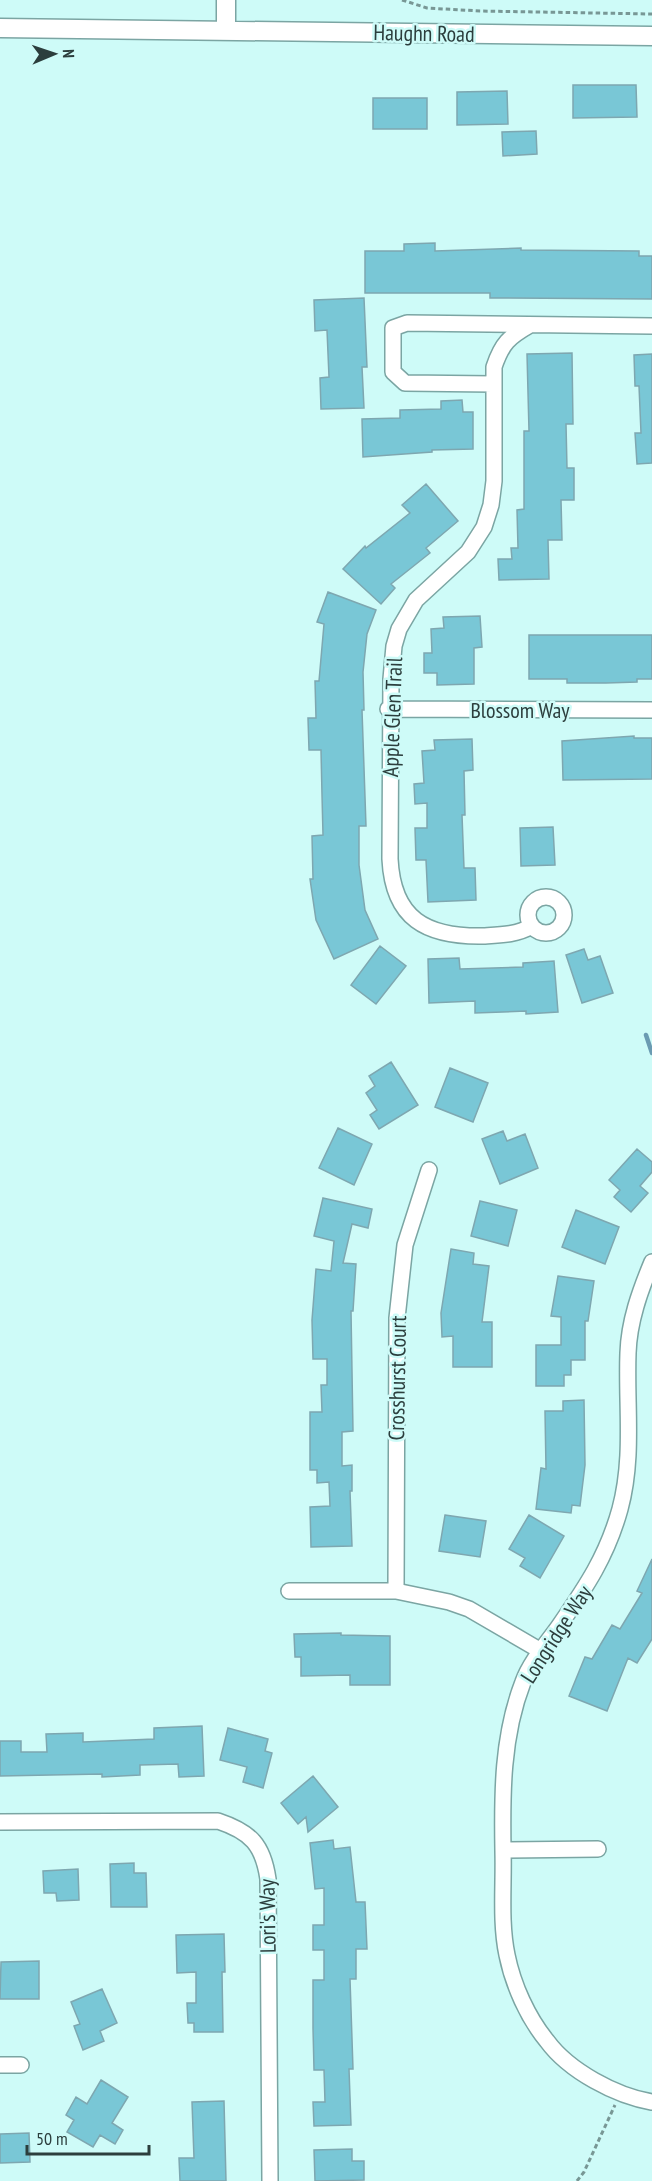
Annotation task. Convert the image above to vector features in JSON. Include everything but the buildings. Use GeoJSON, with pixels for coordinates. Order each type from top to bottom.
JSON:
{"type":"FeatureCollection","features":[{"type":"Feature","properties":{"kind":"street"},"geometry":{"type":"LineString","coordinates":[[226,0],[226,30]]}},
{"type":"Feature","properties":{"kind":"street","name":"Haughn Road"},"geometry":{"type":"LineString","coordinates":[[0,28],[652,36]]}},
{"type":"Feature","properties":{"kind":"street"},"geometry":{"type":"LineString","coordinates":[[493,384],[405,383],[393,372],[393,328],[407,323],[652,326]]}},
{"type":"Feature","properties":{"kind":"street","name":"Apple Glen Trail"},"geometry":{"type":"LineString","coordinates":[[530,325],[509,338],[499,352],[494,366],[494,482],[491,505],[484,527],[468,552],[416,600],[399,629],[392,659],[389,709],[390,870],[391,881],[402,905],[415,920],[428,928],[449,934],[479,936],[518,934],[532,926]]}},
{"type":"Feature","properties":{"kind":"street","name":"Blossom Way"},"geometry":{"type":"LineString","coordinates":[[389,709],[652,710]]}},
{"type":"Feature","properties":{"kind":"street","name":"Crosshurst Court"},"geometry":{"type":"LineString","coordinates":[[396,1591],[397,1318],[405,1245],[429,1170]]}},
{"type":"Feature","properties":{"kind":"street","name":"Longridge Way"},"geometry":{"type":"LineString","coordinates":[[652,1262],[635,1303],[628,1351],[630,1454],[625,1491],[606,1552],[593,1577],[524,1680],[508,1738],[505,1762],[503,1850],[504,1924],[507,1955],[517,1988],[547,2042],[593,2079],[621,2093],[652,2102]]}},
{"type":"Feature","properties":{"kind":"street"},"geometry":{"type":"LineString","coordinates":[[289,1591],[396,1591],[449,1602],[469,1609],[541,1652]]}},
{"type":"Feature","properties":{"kind":"street","name":"Lori's Way"},"geometry":{"type":"LineString","coordinates":[[0,1821],[218,1821],[243,1832],[255,1844],[265,1858],[268,1879],[270,2181]]}},
{"type":"Feature","properties":{"kind":"street"},"geometry":{"type":"LineString","coordinates":[[503,1850],[598,1849]]}},
{"type":"Feature","properties":{"kind":"street"},"geometry":{"type":"LineString","coordinates":[[0,2065],[21,2065]]}},
{"type":"Feature","properties":{"kind":"path"},"geometry":{"type":"LineString","coordinates":[[402,0],[427,8],[480,11],[652,14]]}},
{"type":"Feature","properties":{"kind":"path"},"geometry":{"type":"LineString","coordinates":[[577,2181],[621,2093]]}},
{"type":"Feature","properties":{"kind":"waterway"},"geometry":{"type":"LineString","coordinates":[[646,1035],[652,1053]]}}]}
